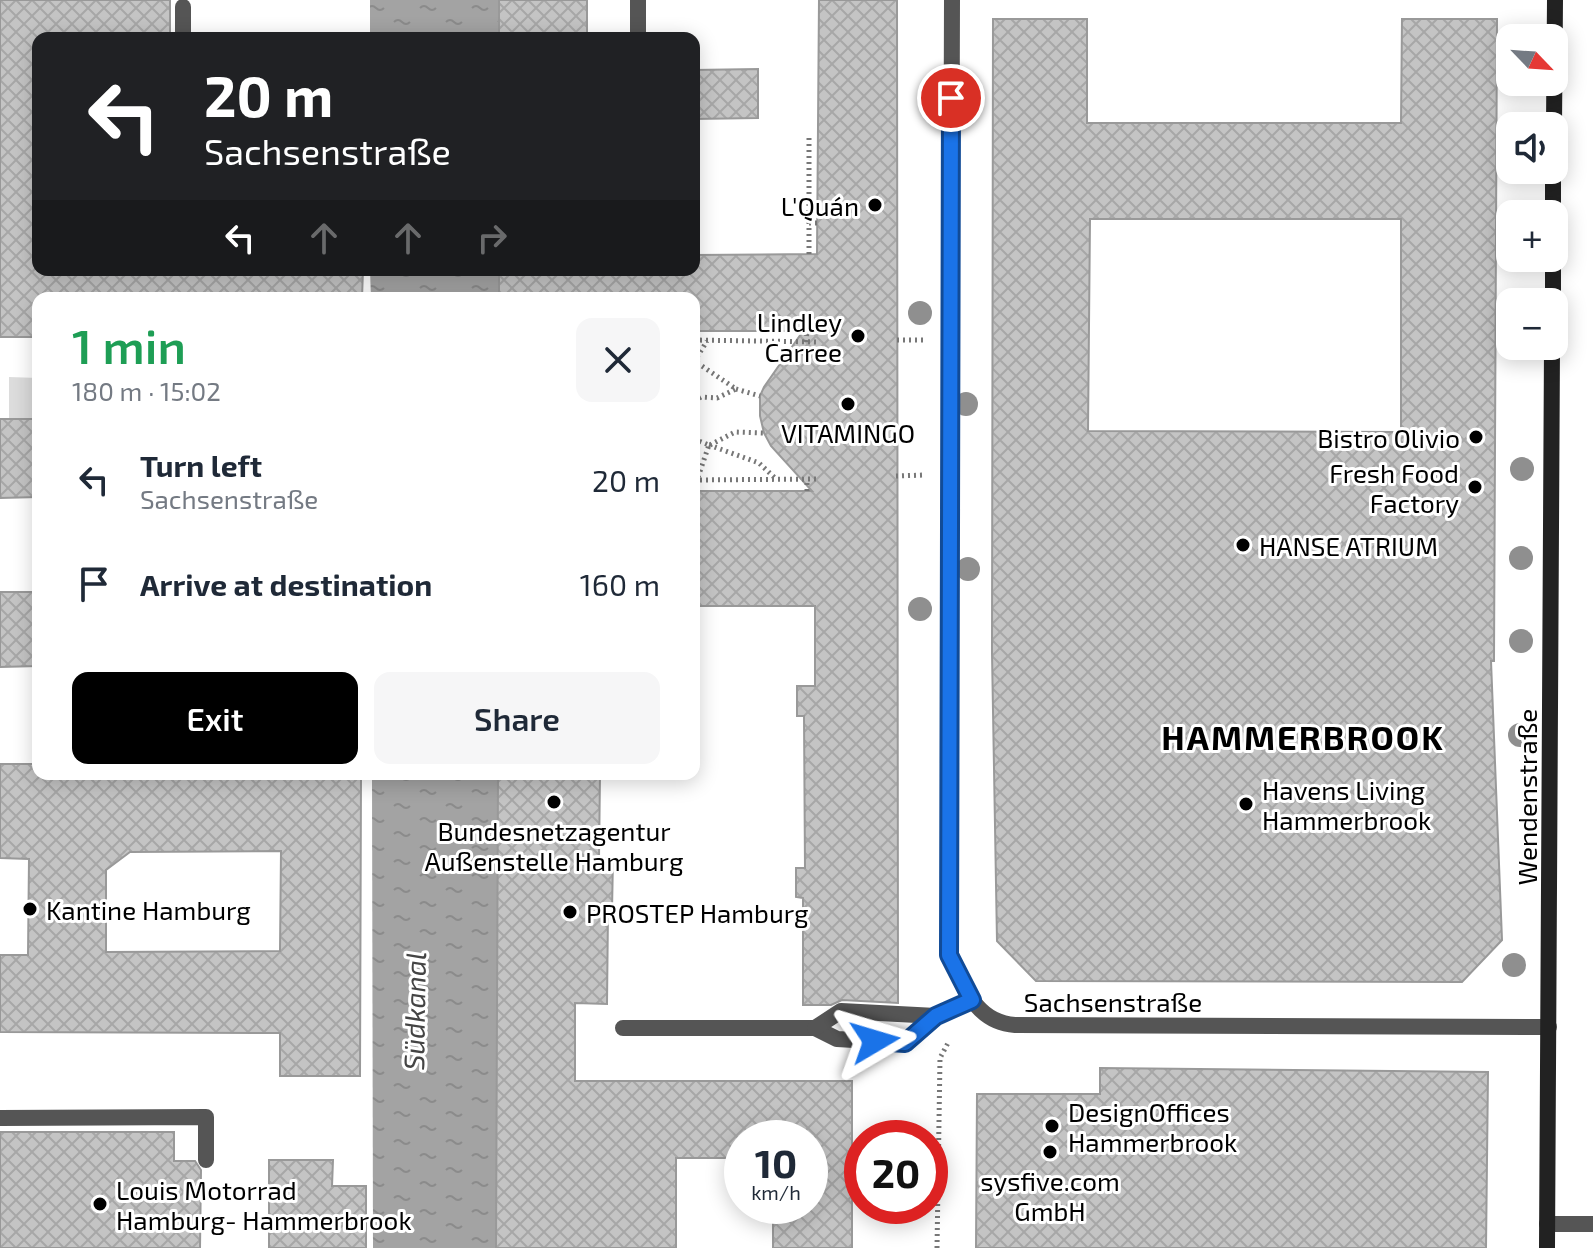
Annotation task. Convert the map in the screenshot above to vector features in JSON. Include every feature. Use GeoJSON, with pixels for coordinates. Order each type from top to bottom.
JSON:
{"type":"FeatureCollection","features":[{"type":"Feature","properties":{"kind":"street"},"geometry":{"type":"LineString","coordinates":[[638,0],[638,32]]}},
{"type":"Feature","properties":{"kind":"street","name":"Sachsenstraße"},"geometry":{"type":"LineString","coordinates":[[952,0],[949,955],[972,1000],[991,1020],[1015,1025],[1549,1027]]}},
{"type":"Feature","properties":{"kind":"street"},"geometry":{"type":"LineString","coordinates":[[1554,112],[1555,0]]}},
{"type":"Feature","properties":{"kind":"street"},"geometry":{"type":"LineString","coordinates":[[183,7],[183,32]]}},
{"type":"Feature","properties":{"kind":"street","name":"Wendenstraße"},"geometry":{"type":"LineString","coordinates":[[1547,1248],[1552,360]]}},
{"type":"Feature","properties":{"kind":"street"},"geometry":{"type":"LineString","coordinates":[[623,1028],[815,1028],[837,1039],[905,1043],[936,1016],[972,1000]]}},
{"type":"Feature","properties":{"kind":"street"},"geometry":{"type":"LineString","coordinates":[[815,1028],[841,1011],[936,1016]]}},
{"type":"Feature","properties":{"kind":"street"},"geometry":{"type":"LineString","coordinates":[[0,1118],[206,1117],[206,1160]]}},
{"type":"Feature","properties":{"kind":"street"},"geometry":{"type":"LineString","coordinates":[[1547,1224],[1593,1224]]}},
{"type":"Feature","properties":{"kind":"path"},"geometry":{"type":"LineString","coordinates":[[809,135],[809,254]]}},
{"type":"Feature","properties":{"kind":"path"},"geometry":{"type":"LineString","coordinates":[[809,223],[817,223]]}},
{"type":"Feature","properties":{"kind":"path"},"geometry":{"type":"LineString","coordinates":[[806,342],[807,331]]}},
{"type":"Feature","properties":{"kind":"path"},"geometry":{"type":"LineString","coordinates":[[700,340],[820,342]]}},
{"type":"Feature","properties":{"kind":"path"},"geometry":{"type":"LineString","coordinates":[[700,353],[707,341]]}},
{"type":"Feature","properties":{"kind":"path"},"geometry":{"type":"LineString","coordinates":[[700,365],[736,389],[760,396]]}},
{"type":"Feature","properties":{"kind":"path"},"geometry":{"type":"LineString","coordinates":[[700,398],[717,398],[736,389]]}},
{"type":"Feature","properties":{"kind":"path"},"geometry":{"type":"LineString","coordinates":[[700,469],[709,445],[735,432],[764,433]]}},
{"type":"Feature","properties":{"kind":"path"},"geometry":{"type":"LineString","coordinates":[[700,441],[759,463],[776,479]]}},
{"type":"Feature","properties":{"kind":"path"},"geometry":{"type":"LineString","coordinates":[[807,479],[807,491]]}},
{"type":"Feature","properties":{"kind":"path"},"geometry":{"type":"LineString","coordinates":[[700,480],[820,479]]}},
{"type":"Feature","properties":{"kind":"path"},"geometry":{"type":"LineString","coordinates":[[937,1248],[940,1058],[972,1000]]}},
{"type":"Feature","properties":{"kind":"shaded area"},"geometry":{"type":"Polygon","coordinates":[[[9,377],[32,378],[32,419],[9,419],[9,377]]]}},
{"type":"Feature","properties":{"kind":"water"},"geometry":{"type":"Polygon","coordinates":[[[370,0],[499,0],[499,32],[370,32],[370,0]]]}},
{"type":"Feature","properties":{"kind":"water"},"geometry":{"type":"Polygon","coordinates":[[[370,276],[499,276],[499,292],[371,292],[370,276]]]}},
{"type":"Feature","properties":{"kind":"water","name":"Südkanal"},"geometry":{"type":"Polygon","coordinates":[[[372,780],[498,780],[496,1248],[373,1248],[372,780]]]}},
{"type":"Feature","properties":{"kind":"building"},"geometry":{"type":"Polygon","coordinates":[[[0,0],[170,0],[170,32],[32,32],[32,276],[363,276],[362,292],[32,292],[32,337],[0,337],[0,0]]]}},
{"type":"Feature","properties":{"kind":"building"},"geometry":{"type":"Polygon","coordinates":[[[499,0],[587,0],[587,32],[499,32],[499,0]]]}},
{"type":"Feature","properties":{"kind":"building","name":"Lindley Carree"},"geometry":{"type":"Polygon","coordinates":[[[819,0],[897,0],[898,1003],[842,1000],[831,1005],[803,1005],[803,898],[796,897],[796,868],[805,868],[804,716],[797,716],[797,686],[815,686],[815,606],[700,606],[700,491],[812,491],[771,446],[760,416],[760,396],[764,387],[803,331],[700,331],[700,292],[499,292],[499,276],[700,276],[700,255],[817,254],[819,0]]]}},
{"type":"Feature","properties":{"kind":"building"},"geometry":{"type":"Polygon","coordinates":[[[993,19],[1087,19],[1087,123],[1401,123],[1402,19],[1497,19],[1494,661],[1491,661],[1502,940],[1462,982],[1036,981],[997,941],[992,653],[993,19]],[[1090,219],[1088,431],[1401,432],[1401,219],[1090,219]]]}},
{"type":"Feature","properties":{"kind":"building"},"geometry":{"type":"Polygon","coordinates":[[[758,69],[758,118],[700,119],[700,70],[758,69]]]}},
{"type":"Feature","properties":{"kind":"building"},"geometry":{"type":"Polygon","coordinates":[[[0,419],[32,419],[32,497],[0,498],[0,419]]]}},
{"type":"Feature","properties":{"kind":"building"},"geometry":{"type":"Polygon","coordinates":[[[0,592],[32,592],[32,666],[0,667],[0,592]]]}},
{"type":"Feature","properties":{"kind":"building"},"geometry":{"type":"Polygon","coordinates":[[[0,764],[32,764],[32,780],[361,780],[360,1076],[280,1076],[280,1033],[0,1032],[0,955],[28,955],[29,859],[0,858],[0,764]],[[281,851],[130,852],[106,870],[106,952],[280,951],[281,851]]]}},
{"type":"Feature","properties":{"kind":"building"},"geometry":{"type":"Polygon","coordinates":[[[498,780],[600,780],[599,858],[613,858],[612,911],[608,911],[607,1004],[575,1003],[575,1081],[852,1081],[852,1120],[844,1120],[844,1224],[852,1224],[852,1248],[773,1248],[773,1224],[828,1224],[828,1120],[724,1120],[724,1158],[676,1158],[676,1248],[496,1248],[498,780]]]}},
{"type":"Feature","properties":{"kind":"building"},"geometry":{"type":"Polygon","coordinates":[[[1100,1068],[1488,1072],[1486,1248],[976,1248],[977,1094],[1100,1094],[1100,1068]]]}},
{"type":"Feature","properties":{"kind":"building","name":"Louis Motorrad Hamburg- Hammerbrook"},"geometry":{"type":"Polygon","coordinates":[[[0,1132],[174,1132],[174,1161],[195,1161],[201,1170],[200,1248],[0,1248],[0,1132]]]}},
{"type":"Feature","properties":{"kind":"building"},"geometry":{"type":"Polygon","coordinates":[[[269,1160],[333,1160],[332,1186],[366,1186],[366,1248],[269,1248],[269,1160]]]}},
{"type":"Feature","properties":{"kind":"place","name":"L'Quán"},"geometry":{"type":"Point","coordinates":[875,205]}},
{"type":"Feature","properties":{"kind":"place","name":"Lindley Carree"},"geometry":{"type":"Point","coordinates":[858,336]}},
{"type":"Feature","properties":{"kind":"place","name":"VITAMINGO"},"geometry":{"type":"Point","coordinates":[848,404]}},
{"type":"Feature","properties":{"kind":"place","name":"Bistro Olivio"},"geometry":{"type":"Point","coordinates":[1476,437]}},
{"type":"Feature","properties":{"kind":"place","name":"Fresh Food Factory"},"geometry":{"type":"Point","coordinates":[1475,487]}},
{"type":"Feature","properties":{"kind":"place","name":"HANSE ATRIUM"},"geometry":{"type":"Point","coordinates":[1243,545]}},
{"type":"Feature","properties":{"kind":"place","name":"Bundesnetzagentur Außenstelle Hamburg"},"geometry":{"type":"Point","coordinates":[554,802]}},
{"type":"Feature","properties":{"kind":"place","name":"Havens Living Hammerbrook"},"geometry":{"type":"Point","coordinates":[1246,804]}},
{"type":"Feature","properties":{"kind":"place","name":"Kantine Hamburg"},"geometry":{"type":"Point","coordinates":[30,909]}},
{"type":"Feature","properties":{"kind":"place","name":"PROSTEP Hamburg"},"geometry":{"type":"Point","coordinates":[570,912]}},
{"type":"Feature","properties":{"kind":"place","name":"DesignOffices Hammerbrook"},"geometry":{"type":"Point","coordinates":[1052,1126]}},
{"type":"Feature","properties":{"kind":"place","name":"sysfive.com GmbH"},"geometry":{"type":"Point","coordinates":[1050,1152]}},
{"type":"Feature","properties":{"kind":"place","name":"Louis Motorrad Hamburg- Hammerbrook"},"geometry":{"type":"Point","coordinates":[100,1204]}},
{"type":"Feature","properties":{"kind":"district","name":"HAMMERBROOK"},"geometry":{"type":"Point","coordinates":[1303,736]}},
{"type":"Feature","properties":{"kind":"route"},"geometry":{"type":"LineString","coordinates":[[875,1041],[905,1043],[936,1016],[972,1000],[949,955],[951,98]]}}]}
